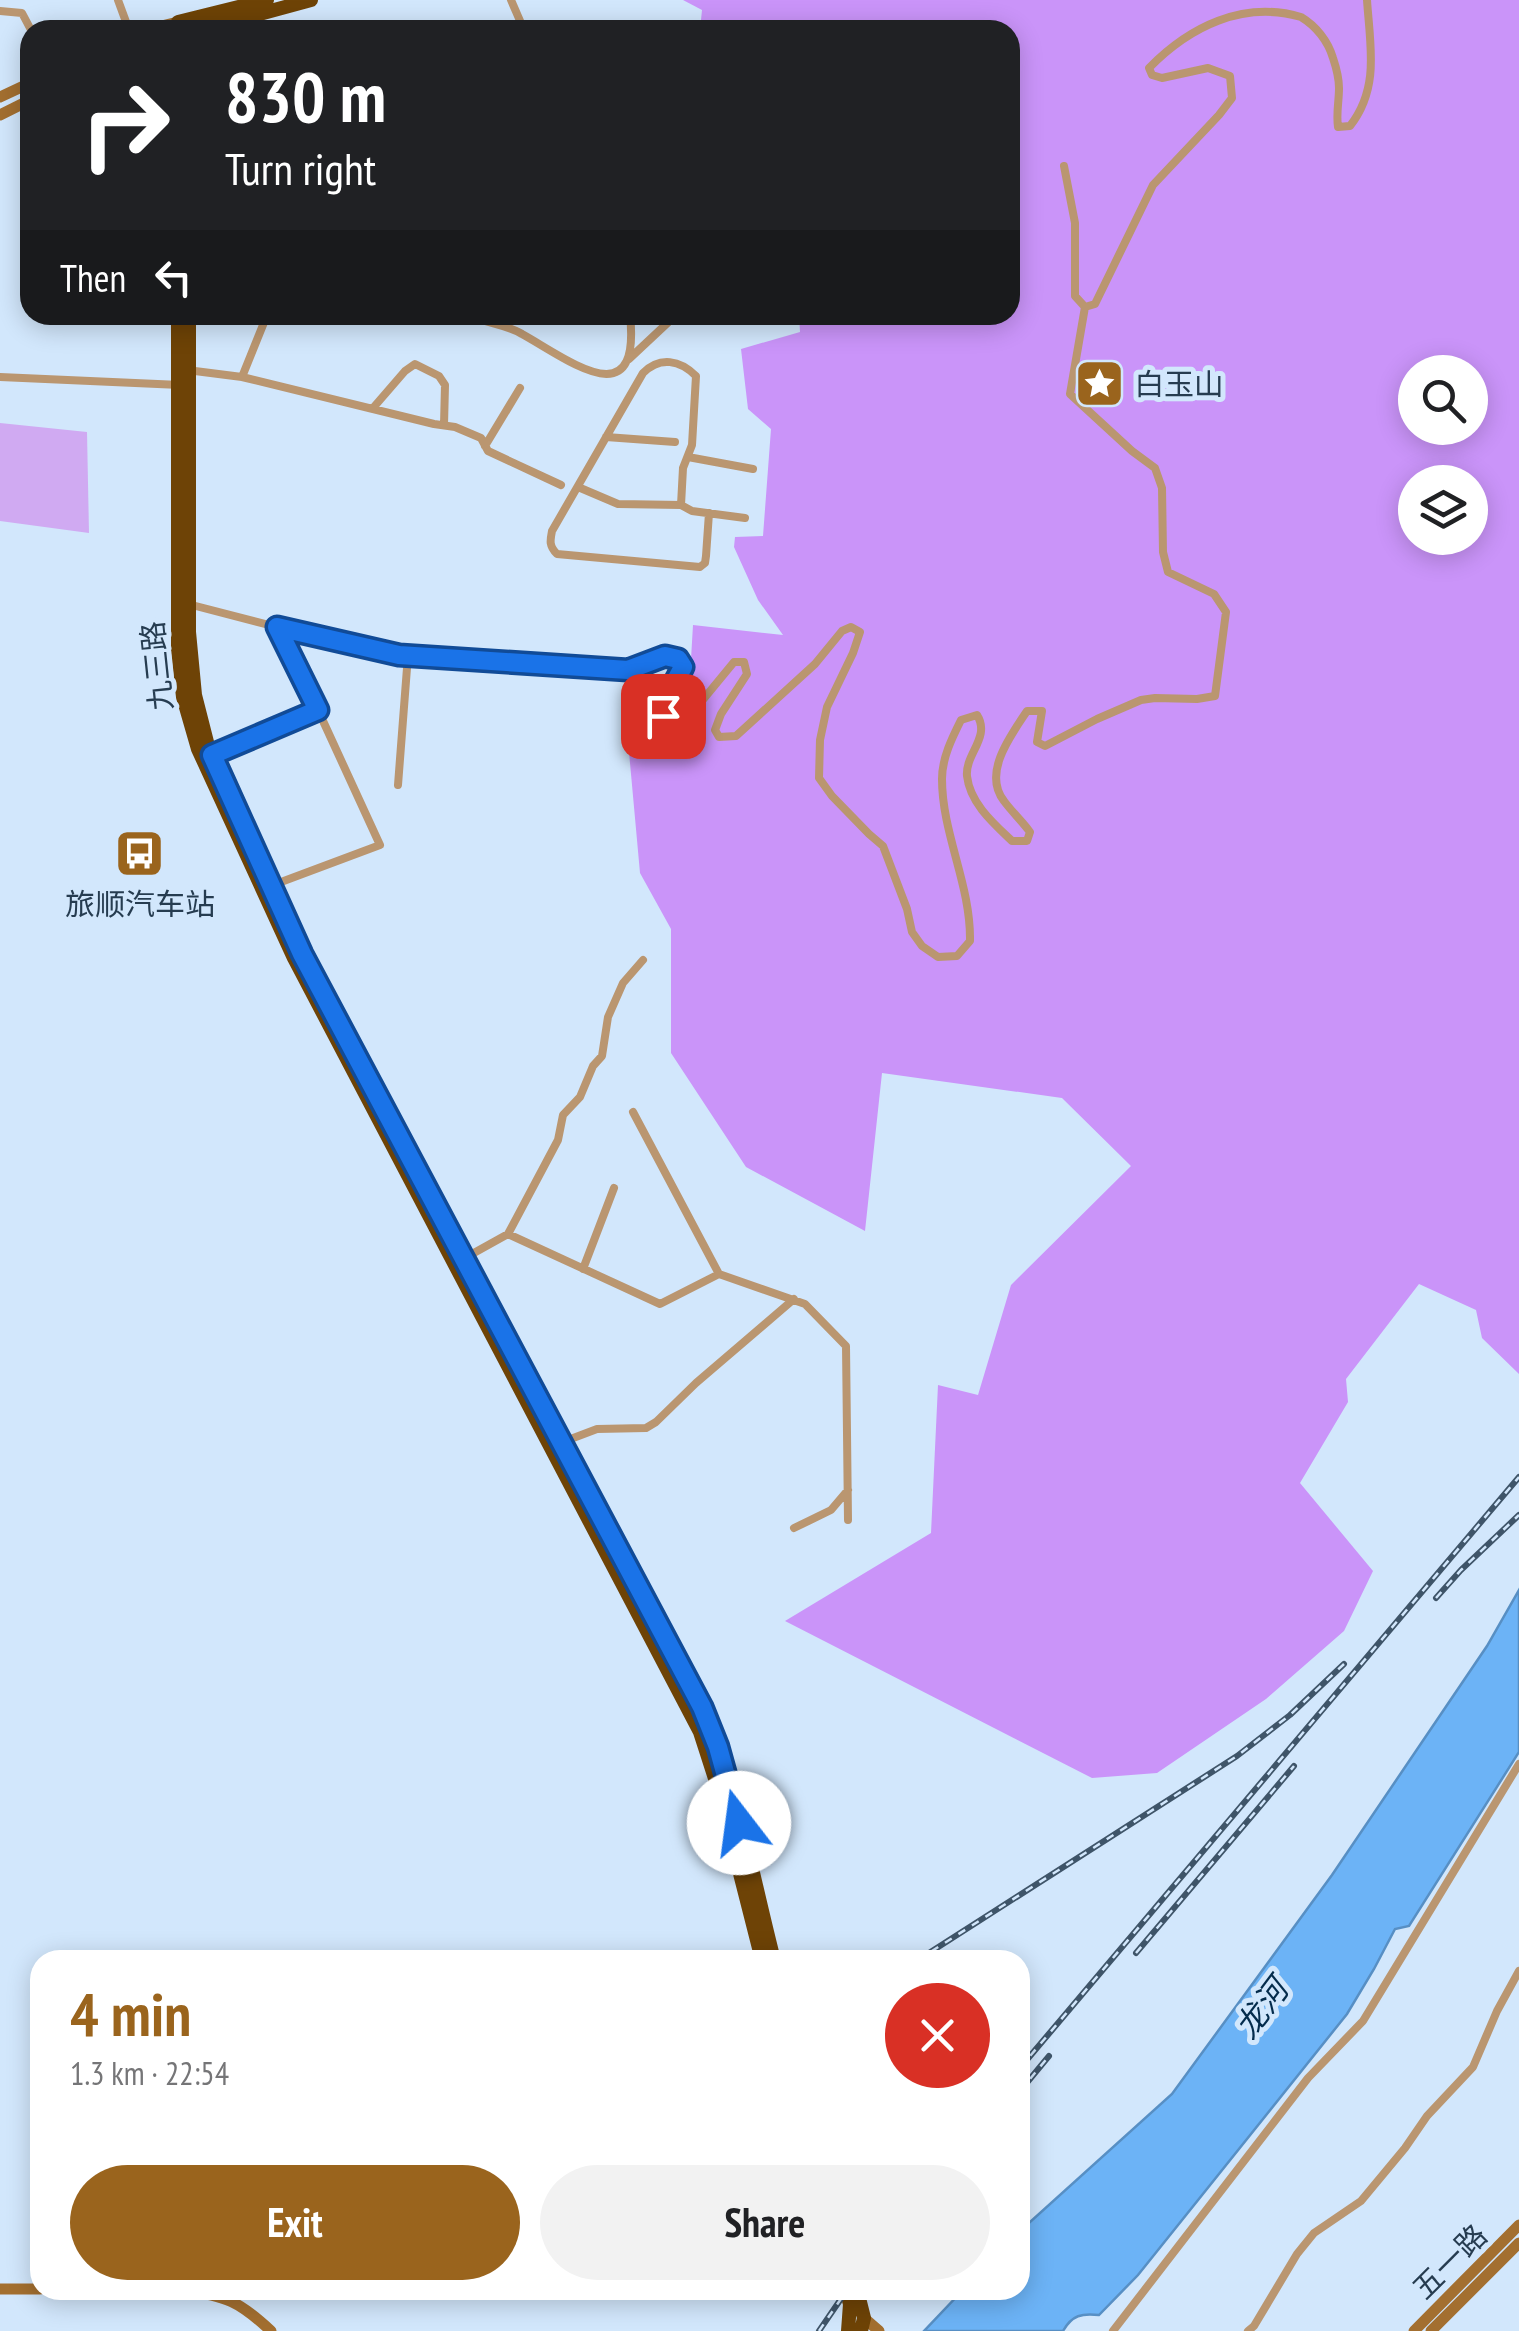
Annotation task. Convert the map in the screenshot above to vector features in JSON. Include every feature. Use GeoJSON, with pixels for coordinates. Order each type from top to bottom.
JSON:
{"type":"FeatureCollection","features":[{"type":"Feature","properties":{"kind":"highway"},"geometry":{"type":"LineString","coordinates":[[203,20],[268,0]]}},
{"type":"Feature","properties":{"kind":"highway"},"geometry":{"type":"LineString","coordinates":[[238,20],[311,0]]}},
{"type":"Feature","properties":{"kind":"highway","name":"九三路"},"geometry":{"type":"LineString","coordinates":[[179,325],[183,377],[180,675],[188,715],[202,760],[294,958],[460,1261]]}},
{"type":"Feature","properties":{"kind":"highway","name":"九三路"},"geometry":{"type":"LineString","coordinates":[[183,377],[188,325]]}},
{"type":"Feature","properties":{"kind":"highway","name":"九三路"},"geometry":{"type":"LineString","coordinates":[[183,603],[203,730],[302,954],[557,1445],[711,1726],[771,1950]]}},
{"type":"Feature","properties":{"kind":"highway","name":"九三路"},"geometry":{"type":"LineString","coordinates":[[557,1445],[700,1732],[720,1791],[760,1950]]}},
{"type":"Feature","properties":{"kind":"highway"},"geometry":{"type":"LineString","coordinates":[[849,2300],[857,2326]]}},
{"type":"Feature","properties":{"kind":"highway"},"geometry":{"type":"LineString","coordinates":[[857,2300],[857,2326]]}},
{"type":"Feature","properties":{"kind":"main road","name":"五一路"},"geometry":{"type":"LineString","coordinates":[[1414,2331],[1519,2226]]}},
{"type":"Feature","properties":{"kind":"main road","name":"五一路"},"geometry":{"type":"LineString","coordinates":[[1431,2331],[1519,2243]]}},
{"type":"Feature","properties":{"kind":"main road"},"geometry":{"type":"LineString","coordinates":[[0,2290],[30,2290]]}},
{"type":"Feature","properties":{"kind":"main road"},"geometry":{"type":"LineString","coordinates":[[229,2300],[271,2331]]}},
{"type":"Feature","properties":{"kind":"main road"},"geometry":{"type":"LineString","coordinates":[[857,2326],[879,2331]]}},
{"type":"Feature","properties":{"kind":"street"},"geometry":{"type":"LineString","coordinates":[[26,0],[22,13],[26,20]]}},
{"type":"Feature","properties":{"kind":"street"},"geometry":{"type":"LineString","coordinates":[[1084,307],[1095,304],[1153,186],[1232,98],[1230,76],[1208,68],[1162,78],[1152,75],[1149,68],[1194,26],[1223,9],[1252,2],[1288,8],[1316,26],[1333,56],[1339,87],[1338,126],[1350,126],[1362,111],[1371,86],[1366,0]]}},
{"type":"Feature","properties":{"kind":"street"},"geometry":{"type":"LineString","coordinates":[[0,11],[22,13]]}},
{"type":"Feature","properties":{"kind":"street"},"geometry":{"type":"LineString","coordinates":[[183,603],[408,655],[628,670],[665,656],[678,659],[683,667],[669,693],[663,716],[668,726],[678,730],[734,662],[744,662],[747,674],[721,714],[715,730],[719,737],[736,736],[815,664],[842,630],[860,632],[827,708],[820,740],[820,778],[832,796],[883,846],[912,932],[922,946],[938,957],[957,956],[970,941],[970,922],[945,811],[942,776],[949,744],[962,720],[977,716],[983,724],[966,772],[972,794],[986,816],[1012,841],[1027,841],[1030,832],[1000,798],[996,770],[1006,743],[1027,712],[1042,711],[1036,742],[1045,746],[1141,700],[1215,696],[1226,612],[1214,594],[1168,572],[1162,488],[1155,468],[1070,394],[1084,307],[1075,296],[1076,223],[1064,166]]}},
{"type":"Feature","properties":{"kind":"street"},"geometry":{"type":"LineString","coordinates":[[242,377],[263,325]]}},
{"type":"Feature","properties":{"kind":"street"},"geometry":{"type":"LineString","coordinates":[[504,325],[596,374],[621,370],[665,325]]}},
{"type":"Feature","properties":{"kind":"street"},"geometry":{"type":"LineString","coordinates":[[629,358],[631,325]]}},
{"type":"Feature","properties":{"kind":"street"},"geometry":{"type":"LineString","coordinates":[[640,348],[651,365]]}},
{"type":"Feature","properties":{"kind":"street"},"geometry":{"type":"LineString","coordinates":[[681,505],[683,468],[692,446],[696,376],[688,368],[666,361],[643,372],[552,531],[550,542],[557,554],[700,566],[706,556],[709,513]]}},
{"type":"Feature","properties":{"kind":"street"},"geometry":{"type":"LineString","coordinates":[[374,408],[415,364],[439,376],[445,384],[444,425]]}},
{"type":"Feature","properties":{"kind":"street"},"geometry":{"type":"LineString","coordinates":[[0,377],[242,377],[455,426],[481,438],[488,451],[561,485]]}},
{"type":"Feature","properties":{"kind":"street"},"geometry":{"type":"LineString","coordinates":[[485,446],[520,388]]}},
{"type":"Feature","properties":{"kind":"street"},"geometry":{"type":"LineString","coordinates":[[606,437],[675,442]]}},
{"type":"Feature","properties":{"kind":"street"},"geometry":{"type":"LineString","coordinates":[[688,458],[753,469]]}},
{"type":"Feature","properties":{"kind":"street"},"geometry":{"type":"LineString","coordinates":[[578,488],[618,504],[681,505],[692,511],[746,518]]}},
{"type":"Feature","properties":{"kind":"street"},"geometry":{"type":"LineString","coordinates":[[271,885],[380,845],[277,627]]}},
{"type":"Feature","properties":{"kind":"street"},"geometry":{"type":"LineString","coordinates":[[398,785],[408,655]]}},
{"type":"Feature","properties":{"kind":"street"},"geometry":{"type":"LineString","coordinates":[[212,755],[318,710]]}},
{"type":"Feature","properties":{"kind":"street"},"geometry":{"type":"LineString","coordinates":[[460,1261],[508,1234],[558,1140],[563,1115],[580,1096],[592,1066],[602,1056],[608,1017],[623,983],[643,960]]}},
{"type":"Feature","properties":{"kind":"street"},"geometry":{"type":"LineString","coordinates":[[633,1112],[718,1274],[805,1304],[846,1346],[848,1520]]}},
{"type":"Feature","properties":{"kind":"street"},"geometry":{"type":"LineString","coordinates":[[583,1268],[614,1188]]}},
{"type":"Feature","properties":{"kind":"street"},"geometry":{"type":"LineString","coordinates":[[508,1234],[660,1304],[718,1274]]}},
{"type":"Feature","properties":{"kind":"street"},"geometry":{"type":"LineString","coordinates":[[557,1445],[597,1429],[646,1428],[656,1422],[794,1299]]}},
{"type":"Feature","properties":{"kind":"street"},"geometry":{"type":"LineString","coordinates":[[794,1528],[831,1510],[848,1490]]}},
{"type":"Feature","properties":{"kind":"street"},"geometry":{"type":"LineString","coordinates":[[1113,2331],[1308,2078],[1364,2020],[1519,1764]]}},
{"type":"Feature","properties":{"kind":"street"},"geometry":{"type":"LineString","coordinates":[[1248,2331],[1314,2233],[1361,2201],[1426,2116],[1473,2067],[1519,1972]]}},
{"type":"Feature","properties":{"kind":"shaded area"},"geometry":{"type":"Polygon","coordinates":[[[683,0],[1519,0],[1519,1374],[1482,1338],[1476,1310],[1419,1284],[1346,1379],[1348,1402],[1300,1483],[1373,1571],[1344,1631],[1266,1699],[1157,1773],[1092,1778],[785,1621],[931,1533],[938,1385],[978,1395],[1011,1285],[1131,1166],[1062,1098],[882,1073],[865,1231],[746,1167],[671,1053],[671,929],[640,873],[627,730],[691,659],[693,625],[783,635],[758,600],[734,547],[735,537],[763,536],[771,429],[748,409],[741,349],[800,332],[800,325],[1020,325],[1020,20],[701,20],[702,10],[683,0]]]}},
{"type":"Feature","properties":{"kind":"shaded area"},"geometry":{"type":"Polygon","coordinates":[[[0,423],[87,432],[89,533],[0,521],[0,423]]]}},
{"type":"Feature","properties":{"kind":"water","name":"龙河"},"geometry":{"type":"Polygon","coordinates":[[[1519,1590],[1519,1752],[1409,1926],[1395,1929],[1347,2014],[1138,2275],[1099,2315],[1078,2316],[1063,2331],[924,2331],[953,2300],[1030,2300],[1030,2222],[1172,2094],[1332,1875],[1487,1646],[1519,1590]]]}},
{"type":"Feature","properties":{"kind":"railway"},"geometry":{"type":"LineString","coordinates":[[1030,2056],[1519,1477]]}},
{"type":"Feature","properties":{"kind":"railway"},"geometry":{"type":"LineString","coordinates":[[1436,1598],[1519,1515]]}},
{"type":"Feature","properties":{"kind":"railway"},"geometry":{"type":"LineString","coordinates":[[934,1950],[1237,1756],[1290,1715],[1344,1664]]}},
{"type":"Feature","properties":{"kind":"railway"},"geometry":{"type":"LineString","coordinates":[[1136,1953],[1294,1766]]}},
{"type":"Feature","properties":{"kind":"railway"},"geometry":{"type":"LineString","coordinates":[[1030,2079],[1049,2056]]}},
{"type":"Feature","properties":{"kind":"railway"},"geometry":{"type":"LineString","coordinates":[[819,2331],[840,2300]]}},
{"type":"Feature","properties":{"kind":"place","name":"白玉山"},"geometry":{"type":"Point","coordinates":[1099,383]}},
{"type":"Feature","properties":{"kind":"place","name":"旅顺汽车站"},"geometry":{"type":"Point","coordinates":[140,854]}},
{"type":"Feature","properties":{"kind":"route"},"geometry":{"type":"LineString","coordinates":[[663,716],[669,693],[683,667],[678,659],[665,656],[628,670],[399,655],[277,627],[318,710],[212,755],[302,954],[702,1707],[718,1747],[739,1823]]}}]}
